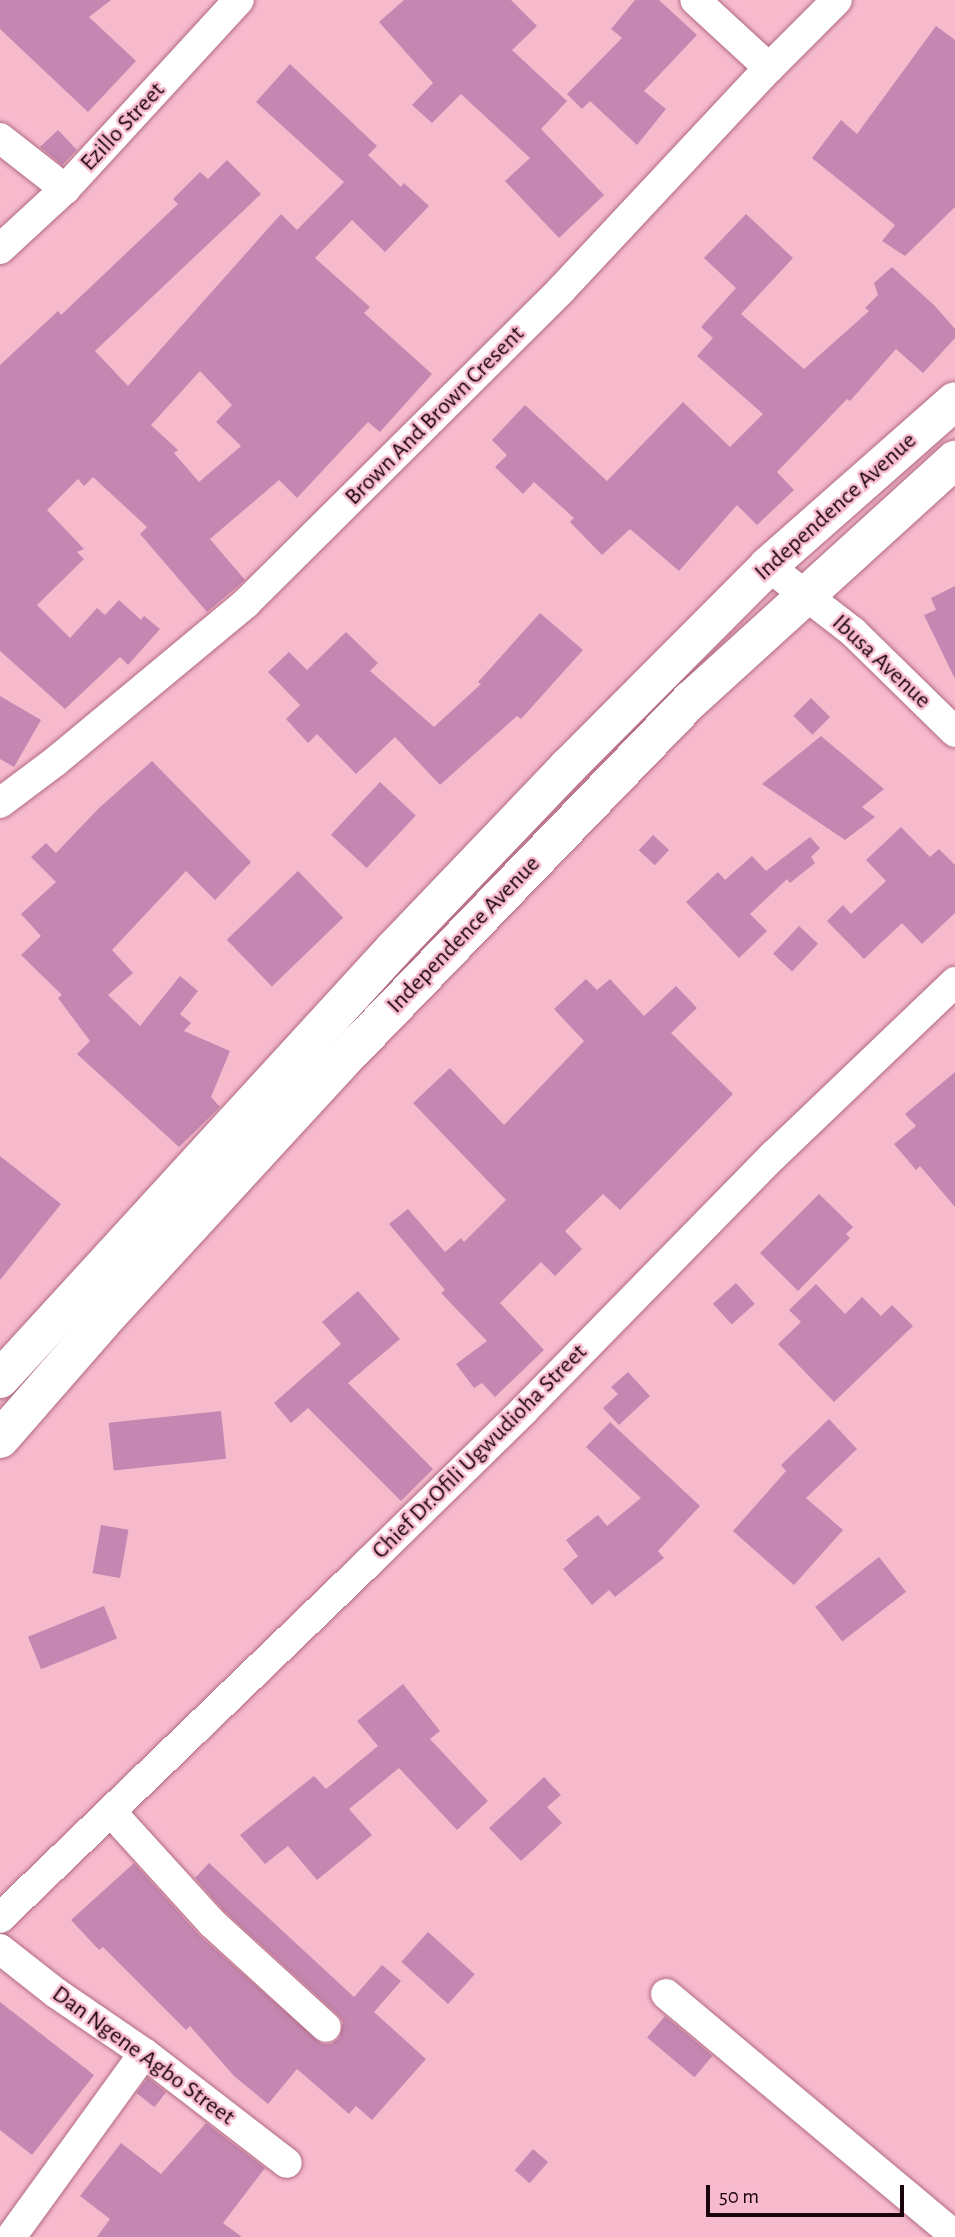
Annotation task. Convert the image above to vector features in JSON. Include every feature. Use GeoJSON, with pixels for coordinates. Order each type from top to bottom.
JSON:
{"type":"FeatureCollection","features":[{"type":"Feature","properties":{"kind":"main road","name":"Independence Avenue"},"geometry":{"type":"LineString","coordinates":[[0,1379],[393,950],[768,566],[955,401]]}},
{"type":"Feature","properties":{"kind":"main road","name":"Independence Avenue"},"geometry":{"type":"LineString","coordinates":[[0,1439],[147,1273],[347,1056],[691,700],[955,460]]}},
{"type":"Feature","properties":{"kind":"street","name":"Ezillo Street"},"geometry":{"type":"LineString","coordinates":[[0,248],[65,189],[239,0]]}},
{"type":"Feature","properties":{"kind":"street"},"geometry":{"type":"LineString","coordinates":[[695,0],[769,68]]}},
{"type":"Feature","properties":{"kind":"street","name":"Brown And Brown Cresent"},"geometry":{"type":"LineString","coordinates":[[0,803],[56,761],[246,603],[561,290],[769,68],[837,0]]}},
{"type":"Feature","properties":{"kind":"street"},"geometry":{"type":"LineString","coordinates":[[0,138],[65,189]]}},
{"type":"Feature","properties":{"kind":"street","name":"Ibusa Avenue"},"geometry":{"type":"LineString","coordinates":[[768,566],[853,632],[955,732]]}},
{"type":"Feature","properties":{"kind":"street","name":"Chief Dr.Ofili Ugwudioha Street"},"geometry":{"type":"LineString","coordinates":[[0,1918],[112,1813],[514,1420],[773,1156],[955,982]]}},
{"type":"Feature","properties":{"kind":"street"},"geometry":{"type":"LineString","coordinates":[[112,1813],[212,1923],[326,2027]]}},
{"type":"Feature","properties":{"kind":"street","name":"Dan Ngene Agbo Street"},"geometry":{"type":"LineString","coordinates":[[0,1949],[57,1993],[144,2053],[287,2163]]}},
{"type":"Feature","properties":{"kind":"street"},"geometry":{"type":"LineString","coordinates":[[666,1994],[955,2236]]}},
{"type":"Feature","properties":{"kind":"street"},"geometry":{"type":"LineString","coordinates":[[11,2237],[144,2053]]}},
{"type":"Feature","properties":{"kind":"building"},"geometry":{"type":"Polygon","coordinates":[[[0,0],[111,0],[89,17],[136,61],[88,112],[0,29],[0,0]]]}},
{"type":"Feature","properties":{"kind":"building"},"geometry":{"type":"Polygon","coordinates":[[[404,0],[511,0],[537,26],[512,50],[567,101],[541,129],[604,195],[559,238],[505,181],[530,158],[461,94],[432,123],[412,105],[433,83],[379,22],[404,0]]]}},
{"type":"Feature","properties":{"kind":"building"},"geometry":{"type":"Polygon","coordinates":[[[635,0],[659,0],[697,35],[644,91],[666,109],[637,145],[590,101],[582,109],[567,94],[622,38],[611,29],[635,0]]]}},
{"type":"Feature","properties":{"kind":"building"},"geometry":{"type":"Polygon","coordinates":[[[936,26],[955,40],[955,207],[905,256],[882,241],[895,225],[812,158],[841,120],[857,134],[936,26]]]}},
{"type":"Feature","properties":{"kind":"building"},"geometry":{"type":"Polygon","coordinates":[[[290,64],[377,146],[368,155],[401,187],[404,183],[429,206],[385,252],[352,220],[315,258],[370,307],[364,313],[432,374],[380,432],[368,422],[297,498],[279,480],[210,539],[245,580],[207,612],[140,534],[147,527],[93,477],[84,486],[78,479],[47,510],[84,549],[77,552],[84,559],[37,605],[70,638],[97,608],[105,615],[119,600],[141,620],[144,616],[160,629],[128,665],[120,657],[65,709],[0,651],[0,365],[58,311],[61,315],[178,204],[173,199],[200,172],[208,179],[227,160],[261,194],[95,351],[128,386],[281,214],[297,230],[344,182],[256,102],[290,64]],[[200,371],[151,425],[178,450],[174,453],[199,482],[241,446],[216,422],[232,405],[200,371]]]}},
{"type":"Feature","properties":{"kind":"building"},"geometry":{"type":"Polygon","coordinates":[[[58,130],[77,150],[62,165],[40,147],[58,130]]]}},
{"type":"Feature","properties":{"kind":"building"},"geometry":{"type":"Polygon","coordinates":[[[746,214],[793,258],[741,314],[804,369],[869,311],[865,308],[878,295],[874,283],[892,267],[935,306],[955,329],[955,338],[923,373],[896,349],[850,401],[847,399],[777,472],[794,490],[757,525],[737,505],[679,571],[630,529],[602,555],[570,522],[574,518],[534,482],[523,494],[495,467],[507,455],[492,440],[525,405],[607,481],[683,402],[730,447],[763,414],[697,356],[713,338],[701,327],[736,288],[704,258],[746,214]]]}},
{"type":"Feature","properties":{"kind":"building"},"geometry":{"type":"Polygon","coordinates":[[[955,586],[955,679],[924,615],[936,610],[931,598],[955,586]]]}},
{"type":"Feature","properties":{"kind":"building"},"geometry":{"type":"Polygon","coordinates":[[[540,613],[583,650],[521,719],[517,716],[440,785],[395,737],[356,774],[317,734],[308,743],[286,719],[300,705],[268,672],[289,652],[307,670],[346,632],[378,663],[370,671],[434,727],[481,684],[478,682],[540,613]]]}},
{"type":"Feature","properties":{"kind":"building"},"geometry":{"type":"Polygon","coordinates":[[[0,696],[41,720],[14,767],[0,759],[0,696]]]}},
{"type":"Feature","properties":{"kind":"building"},"geometry":{"type":"Polygon","coordinates":[[[811,698],[830,717],[812,735],[793,716],[811,698]]]}},
{"type":"Feature","properties":{"kind":"building"},"geometry":{"type":"Polygon","coordinates":[[[821,736],[884,789],[862,807],[875,817],[845,840],[762,784],[821,736]]]}},
{"type":"Feature","properties":{"kind":"building"},"geometry":{"type":"Polygon","coordinates":[[[152,761],[251,862],[215,900],[186,871],[112,950],[133,973],[108,995],[140,1026],[180,976],[198,991],[180,1014],[191,1023],[184,1031],[230,1051],[211,1097],[220,1107],[179,1147],[77,1054],[90,1041],[58,998],[62,995],[21,955],[41,936],[21,914],[56,882],[31,857],[46,843],[56,853],[99,808],[152,761]]]}},
{"type":"Feature","properties":{"kind":"building"},"geometry":{"type":"Polygon","coordinates":[[[380,782],[416,815],[367,868],[331,835],[380,782]]]}},
{"type":"Feature","properties":{"kind":"building"},"geometry":{"type":"Polygon","coordinates":[[[901,827],[930,857],[939,849],[955,865],[955,913],[922,944],[902,923],[864,959],[827,921],[843,905],[851,914],[886,881],[866,860],[901,827]]]}},
{"type":"Feature","properties":{"kind":"building"},"geometry":{"type":"Polygon","coordinates":[[[653,835],[669,850],[655,865],[639,850],[653,835]]]}},
{"type":"Feature","properties":{"kind":"building"},"geometry":{"type":"Polygon","coordinates":[[[810,837],[820,848],[811,857],[815,863],[790,883],[787,879],[750,914],[767,931],[739,958],[686,902],[718,872],[725,880],[752,856],[766,871],[810,837]]]}},
{"type":"Feature","properties":{"kind":"building"},"geometry":{"type":"Polygon","coordinates":[[[298,871],[343,918],[272,987],[227,940],[298,871]]]}},
{"type":"Feature","properties":{"kind":"building"},"geometry":{"type":"Polygon","coordinates":[[[799,926],[818,944],[792,972],[773,954],[799,926]]]}},
{"type":"Feature","properties":{"kind":"building"},"geometry":{"type":"Polygon","coordinates":[[[586,979],[597,990],[610,979],[644,1016],[676,986],[697,1008],[671,1033],[733,1094],[620,1210],[603,1194],[565,1231],[582,1249],[555,1276],[541,1262],[500,1303],[544,1350],[495,1397],[482,1383],[474,1388],[456,1364],[487,1341],[441,1293],[445,1290],[389,1224],[408,1209],[445,1252],[461,1238],[464,1242],[506,1200],[413,1103],[450,1068],[504,1125],[584,1041],[554,1009],[586,979]]]}},
{"type":"Feature","properties":{"kind":"building"},"geometry":{"type":"Polygon","coordinates":[[[955,1072],[955,1207],[920,1166],[916,1170],[894,1144],[916,1126],[905,1114],[955,1072]]]}},
{"type":"Feature","properties":{"kind":"building"},"geometry":{"type":"Polygon","coordinates":[[[0,1156],[61,1204],[0,1280],[0,1156]]]}},
{"type":"Feature","properties":{"kind":"building"},"geometry":{"type":"Polygon","coordinates":[[[819,1194],[853,1227],[846,1234],[850,1238],[798,1291],[760,1253],[819,1194]]]}},
{"type":"Feature","properties":{"kind":"building"},"geometry":{"type":"Polygon","coordinates":[[[736,1283],[755,1304],[732,1325],[713,1304],[736,1283]]]}},
{"type":"Feature","properties":{"kind":"building"},"geometry":{"type":"Polygon","coordinates":[[[816,1284],[845,1314],[862,1297],[881,1316],[892,1305],[913,1326],[834,1402],[778,1344],[801,1322],[789,1310],[816,1284]]]}},
{"type":"Feature","properties":{"kind":"building"},"geometry":{"type":"Polygon","coordinates":[[[358,1291],[400,1339],[348,1383],[433,1469],[401,1501],[308,1408],[291,1423],[274,1403],[341,1344],[322,1322],[358,1291]]]}},
{"type":"Feature","properties":{"kind":"building"},"geometry":{"type":"Polygon","coordinates":[[[628,1372],[650,1396],[619,1425],[603,1408],[618,1394],[611,1387],[628,1372]]]}},
{"type":"Feature","properties":{"kind":"building"},"geometry":{"type":"Polygon","coordinates":[[[221,1411],[226,1459],[114,1471],[109,1423],[221,1411]]]}},
{"type":"Feature","properties":{"kind":"building"},"geometry":{"type":"Polygon","coordinates":[[[829,1419],[857,1449],[806,1498],[843,1530],[794,1585],[733,1531],[786,1471],[781,1465],[829,1419]]]}},
{"type":"Feature","properties":{"kind":"building"},"geometry":{"type":"Polygon","coordinates":[[[610,1422],[700,1506],[658,1551],[664,1558],[615,1597],[609,1590],[592,1605],[563,1569],[578,1556],[566,1540],[598,1515],[607,1526],[641,1498],[586,1447],[610,1422]]]}},
{"type":"Feature","properties":{"kind":"building"},"geometry":{"type":"Polygon","coordinates":[[[101,1525],[129,1530],[120,1578],[92,1573],[101,1525]]]}},
{"type":"Feature","properties":{"kind":"building"},"geometry":{"type":"Polygon","coordinates":[[[879,1557],[906,1592],[842,1642],[815,1607],[879,1557]]]}},
{"type":"Feature","properties":{"kind":"building"},"geometry":{"type":"Polygon","coordinates":[[[104,1606],[117,1638],[41,1669],[28,1637],[104,1606]]]}},
{"type":"Feature","properties":{"kind":"building"},"geometry":{"type":"Polygon","coordinates":[[[403,1684],[440,1731],[430,1739],[488,1801],[457,1830],[399,1768],[349,1809],[372,1835],[317,1880],[288,1846],[265,1864],[240,1835],[314,1776],[326,1789],[378,1746],[357,1721],[403,1684]]]}},
{"type":"Feature","properties":{"kind":"building"},"geometry":{"type":"Polygon","coordinates":[[[544,1777],[561,1795],[547,1807],[562,1823],[521,1861],[489,1828],[544,1777]]]}},
{"type":"Feature","properties":{"kind":"building"},"geometry":{"type":"Polygon","coordinates":[[[134,1863],[200,1936],[322,2044],[331,2044],[339,2038],[343,2022],[338,2015],[224,1911],[195,1878],[209,1863],[354,1997],[382,1965],[401,1981],[374,2012],[426,2059],[372,2120],[356,2106],[349,2114],[297,2069],[268,2104],[234,2076],[190,2026],[186,2030],[103,1947],[99,1950],[71,1920],[134,1863]]]}},
{"type":"Feature","properties":{"kind":"building"},"geometry":{"type":"Polygon","coordinates":[[[428,1932],[475,1974],[448,2004],[401,1962],[428,1932]]]}},
{"type":"Feature","properties":{"kind":"building"},"geometry":{"type":"Polygon","coordinates":[[[0,2002],[94,2075],[32,2155],[0,2130],[0,2002]]]}},
{"type":"Feature","properties":{"kind":"building"},"geometry":{"type":"Polygon","coordinates":[[[665,2016],[712,2056],[694,2077],[647,2037],[665,2016]]]}},
{"type":"Feature","properties":{"kind":"building"},"geometry":{"type":"Polygon","coordinates":[[[148,2078],[166,2092],[154,2107],[136,2093],[148,2078]]]}},
{"type":"Feature","properties":{"kind":"building"},"geometry":{"type":"Polygon","coordinates":[[[206,2123],[265,2168],[223,2223],[242,2237],[97,2237],[110,2219],[80,2196],[121,2143],[161,2174],[206,2123]]]}},
{"type":"Feature","properties":{"kind":"building"},"geometry":{"type":"Polygon","coordinates":[[[533,2149],[548,2162],[530,2183],[515,2170],[533,2149]]]}}]}
